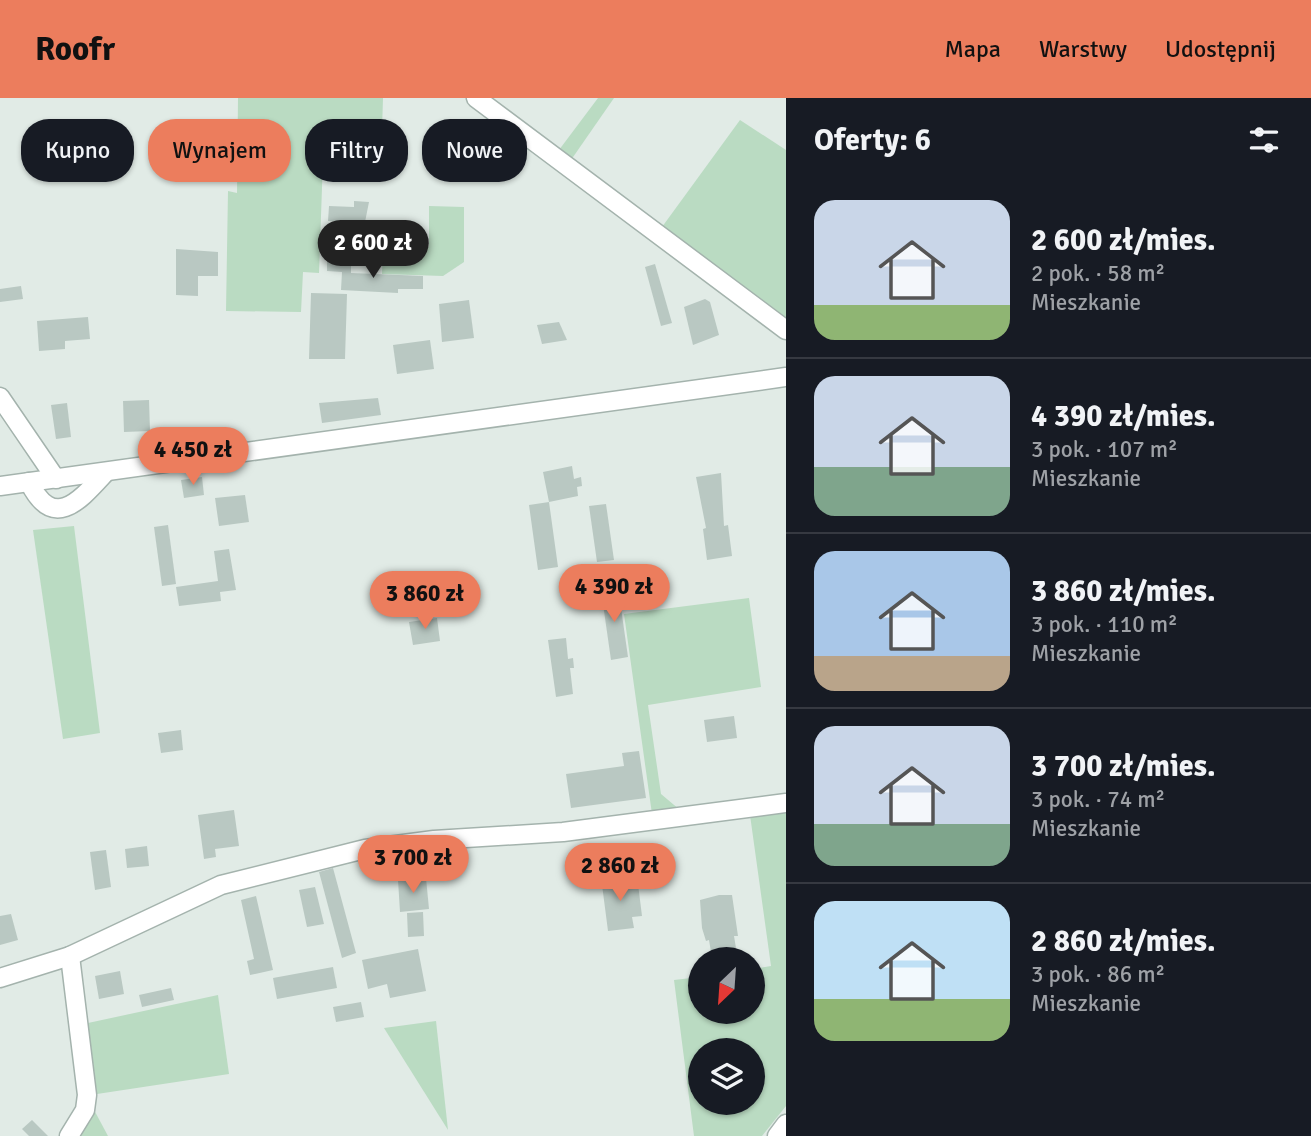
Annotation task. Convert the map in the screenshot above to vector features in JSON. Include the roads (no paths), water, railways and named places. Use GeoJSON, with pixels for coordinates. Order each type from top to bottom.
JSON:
{"type":"FeatureCollection","features":[{"type":"Feature","properties":{"kind":"street"},"geometry":{"type":"LineString","coordinates":[[476,98],[786,330]]}},
{"type":"Feature","properties":{"kind":"street"},"geometry":{"type":"LineString","coordinates":[[0,486],[786,377]]}},
{"type":"Feature","properties":{"kind":"street"},"geometry":{"type":"LineString","coordinates":[[0,397],[56,479]]}},
{"type":"Feature","properties":{"kind":"street"},"geometry":{"type":"LineString","coordinates":[[29,482],[44,504],[68,508],[78,502],[106,472]]}},
{"type":"Feature","properties":{"kind":"street"},"geometry":{"type":"LineString","coordinates":[[0,978],[70,956],[220,885],[365,849],[434,840],[563,832],[786,803]]}},
{"type":"Feature","properties":{"kind":"street"},"geometry":{"type":"LineString","coordinates":[[69,1136],[85,1110],[87,1095],[70,956]]}},
{"type":"Feature","properties":{"kind":"street"},"geometry":{"type":"LineString","coordinates":[[777,1136],[786,1124]]}}]}
